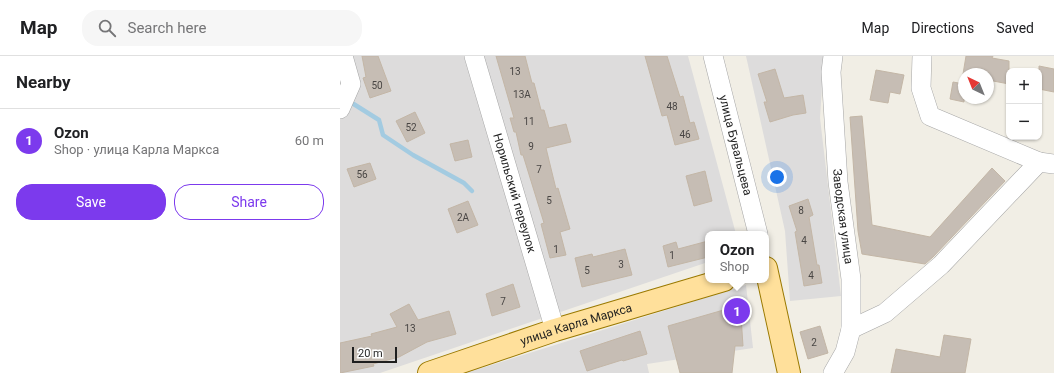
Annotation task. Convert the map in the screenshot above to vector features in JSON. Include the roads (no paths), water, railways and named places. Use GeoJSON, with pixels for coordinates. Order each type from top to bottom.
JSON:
{"type":"FeatureCollection","features":[{"type":"Feature","properties":{"kind":"main road"},"geometry":{"type":"LineString","coordinates":[[769,281],[789,373]]}},
{"type":"Feature","properties":{"kind":"main road","name":"улица Карла Маркса"},"geometry":{"type":"LineString","coordinates":[[429,373],[555,330],[714,283]]}},
{"type":"Feature","properties":{"kind":"street"},"geometry":{"type":"LineString","coordinates":[[340,109],[351,84],[343,56]]}},
{"type":"Feature","properties":{"kind":"street","name":"Норильский переулок"},"geometry":{"type":"LineString","coordinates":[[474,56],[555,330]]}},
{"type":"Feature","properties":{"kind":"street","name":"улица Бувальцева"},"geometry":{"type":"LineString","coordinates":[[713,56],[757,231]]}},
{"type":"Feature","properties":{"kind":"street","name":"Заводская улица"},"geometry":{"type":"LineString","coordinates":[[833,56],[831,72],[838,182],[851,279],[851,330],[845,352],[833,373]]}},
{"type":"Feature","properties":{"kind":"street"},"geometry":{"type":"LineString","coordinates":[[851,330],[885,313],[941,265],[1047,163],[930,116],[921,88],[922,56]]}},
{"type":"Feature","properties":{"kind":"waterway"},"geometry":{"type":"LineString","coordinates":[[352,103],[379,120],[383,135],[413,155],[464,183],[472,191]]}},
{"type":"Feature","properties":{"kind":"place","name":"Ozon"},"geometry":{"type":"Point","coordinates":[737,311]}}]}
